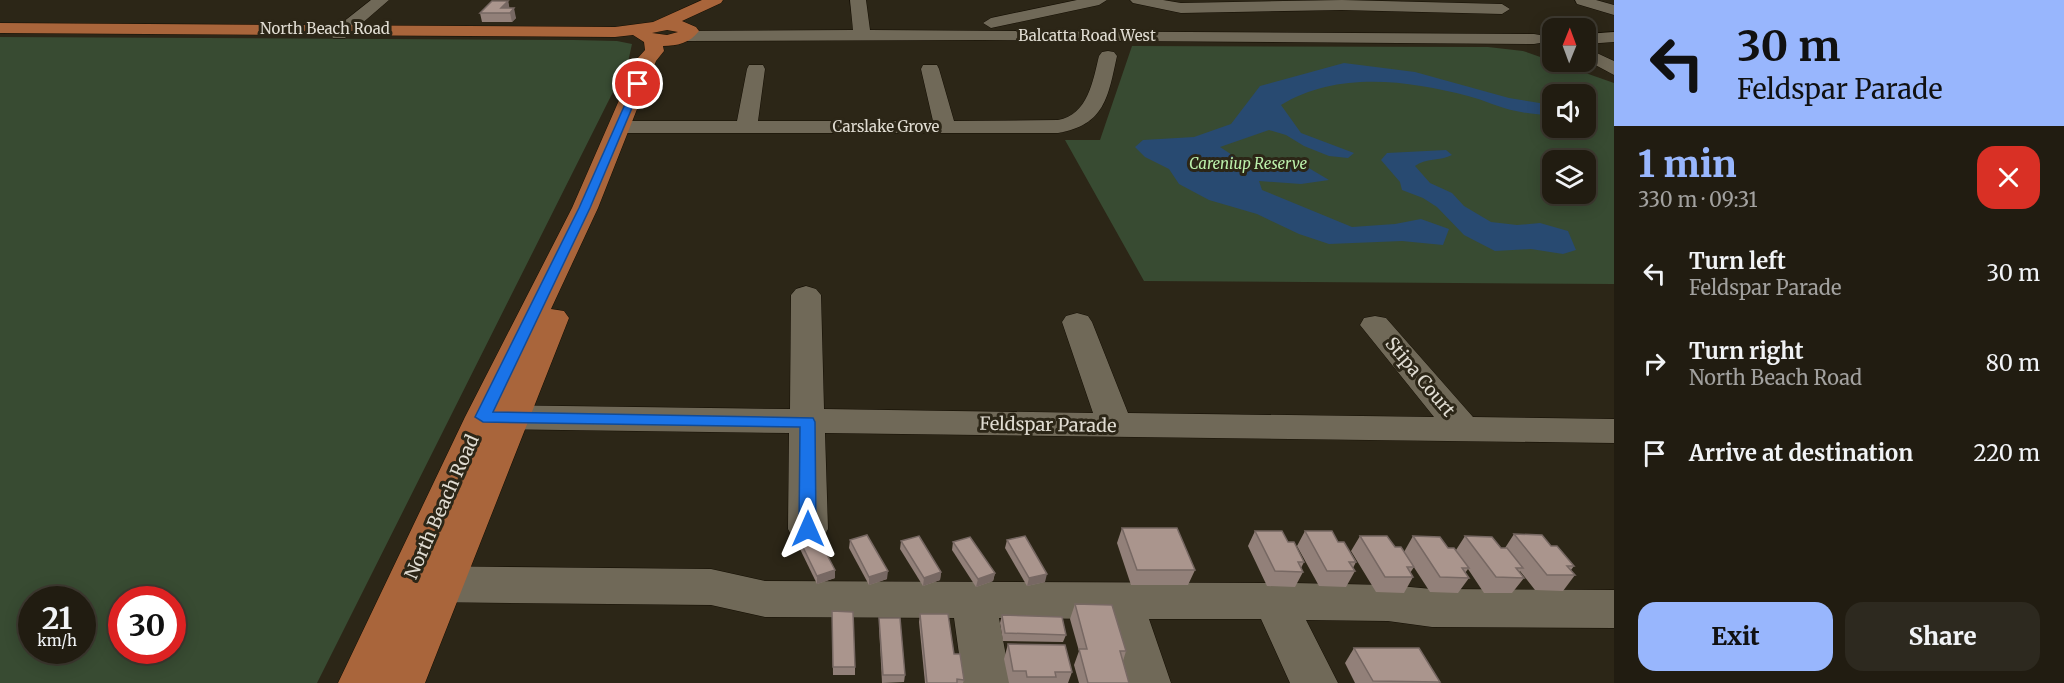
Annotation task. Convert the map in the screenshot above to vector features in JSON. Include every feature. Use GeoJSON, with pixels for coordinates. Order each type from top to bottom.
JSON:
{"type":"FeatureCollection","features":[{"type":"Feature","properties":{"kind":"main road"},"geometry":{"type":"LineString","coordinates":[[666,33],[715,0]]}},
{"type":"Feature","properties":{"kind":"main road"},"geometry":{"type":"LineString","coordinates":[[666,33],[711,12],[724,0]]}},
{"type":"Feature","properties":{"kind":"main road","name":"North Beach Road"},"geometry":{"type":"LineString","coordinates":[[0,30],[666,33],[628,127],[595,227],[497,417],[426,584],[400,683]]}},
{"type":"Feature","properties":{"kind":"main road","name":"North Beach Road"},"geometry":{"type":"LineString","coordinates":[[363,683],[426,584]]}},
{"type":"Feature","properties":{"kind":"street"},"geometry":{"type":"LineString","coordinates":[[342,32],[381,0]]}},
{"type":"Feature","properties":{"kind":"street"},"geometry":{"type":"LineString","coordinates":[[858,0],[862,35]]}},
{"type":"Feature","properties":{"kind":"street"},"geometry":{"type":"LineString","coordinates":[[1138,0],[1180,8],[1342,5],[1507,12],[1486,0]]}},
{"type":"Feature","properties":{"kind":"street"},"geometry":{"type":"LineString","coordinates":[[982,35],[980,29],[992,22],[1088,1]]}},
{"type":"Feature","properties":{"kind":"street"},"geometry":{"type":"LineString","coordinates":[[1582,1],[1614,10]]}},
{"type":"Feature","properties":{"kind":"street","name":"Balcatta Road West"},"geometry":{"type":"LineString","coordinates":[[666,33],[1542,41]]}},
{"type":"Feature","properties":{"kind":"street"},"geometry":{"type":"LineString","coordinates":[[1596,38],[1614,37]]}},
{"type":"Feature","properties":{"kind":"street"},"geometry":{"type":"LineString","coordinates":[[1596,43],[1614,42]]}},
{"type":"Feature","properties":{"kind":"street","name":"Carslake Grove"},"geometry":{"type":"LineString","coordinates":[[628,127],[1046,128],[1072,124],[1087,115],[1099,90],[1108,56]]}},
{"type":"Feature","properties":{"kind":"street"},"geometry":{"type":"LineString","coordinates":[[1596,59],[1614,69]]}},
{"type":"Feature","properties":{"kind":"street"},"geometry":{"type":"LineString","coordinates":[[1596,66],[1614,73]]}},
{"type":"Feature","properties":{"kind":"street"},"geometry":{"type":"LineString","coordinates":[[747,126],[756,69]]}},
{"type":"Feature","properties":{"kind":"street"},"geometry":{"type":"LineString","coordinates":[[930,69],[945,127]]}},
{"type":"Feature","properties":{"kind":"street"},"geometry":{"type":"LineString","coordinates":[[806,295],[808,529]]}},
{"type":"Feature","properties":{"kind":"street"},"geometry":{"type":"LineString","coordinates":[[1077,322],[1115,426]]}},
{"type":"Feature","properties":{"kind":"street","name":"Stipa Court"},"geometry":{"type":"LineString","coordinates":[[1375,325],[1464,430]]}},
{"type":"Feature","properties":{"kind":"street","name":"Feldspar Parade"},"geometry":{"type":"LineString","coordinates":[[497,417],[1614,431]]}},
{"type":"Feature","properties":{"kind":"street"},"geometry":{"type":"LineString","coordinates":[[426,584],[711,587],[765,598],[1122,602],[1274,601],[1388,603],[1432,608],[1614,609]]}},
{"type":"Feature","properties":{"kind":"street"},"geometry":{"type":"LineString","coordinates":[[974,601],[987,683]]}},
{"type":"Feature","properties":{"kind":"street"},"geometry":{"type":"LineString","coordinates":[[1274,601],[1314,683]]}},
{"type":"Feature","properties":{"kind":"street"},"geometry":{"type":"LineString","coordinates":[[1122,602],[1147,683]]}},
{"type":"Feature","properties":{"kind":"green space"},"geometry":{"type":"Polygon","coordinates":[[[0,37],[574,40],[617,41],[632,44],[628,62],[317,683],[0,683],[0,37]]]}},
{"type":"Feature","properties":{"kind":"green space","name":"Careniup Reserve"},"geometry":{"type":"Polygon","coordinates":[[[1132,46],[1488,47],[1523,51],[1542,58],[1542,72],[1583,72],[1614,83],[1614,284],[1144,281],[1065,140],[1100,140],[1132,46]]]}},
{"type":"Feature","properties":{"kind":"water"},"geometry":{"type":"Polygon","coordinates":[[[1344,63],[1415,72],[1509,98],[1542,103],[1542,115],[1510,110],[1468,96],[1421,86],[1373,82],[1349,83],[1303,94],[1281,105],[1301,133],[1354,153],[1348,158],[1329,156],[1304,146],[1286,135],[1269,130],[1220,147],[1246,164],[1307,167],[1329,180],[1301,184],[1259,181],[1262,190],[1352,227],[1395,224],[1421,219],[1449,229],[1443,245],[1402,241],[1329,244],[1299,234],[1257,214],[1209,200],[1179,184],[1169,169],[1145,157],[1135,147],[1143,140],[1194,137],[1231,124],[1260,86],[1344,63]]]}},
{"type":"Feature","properties":{"kind":"water"},"geometry":{"type":"Polygon","coordinates":[[[1446,150],[1452,155],[1415,166],[1430,183],[1452,193],[1464,206],[1491,222],[1517,225],[1540,223],[1568,231],[1576,250],[1563,254],[1531,249],[1495,251],[1464,235],[1437,207],[1423,198],[1402,190],[1400,182],[1381,160],[1387,153],[1446,150]]]}},
{"type":"Feature","properties":{"kind":"building"},"geometry":{"type":"Polygon","coordinates":[[[492,1],[508,1],[501,8],[514,8],[510,13],[480,13],[492,1]]]}},
{"type":"Feature","properties":{"kind":"building"},"geometry":{"type":"Polygon","coordinates":[[[1122,528],[1177,528],[1195,570],[1137,570],[1122,528]]]}},
{"type":"Feature","properties":{"kind":"building"},"geometry":{"type":"Polygon","coordinates":[[[1255,531],[1282,531],[1288,542],[1294,542],[1304,562],[1298,562],[1303,572],[1275,571],[1255,531]]]}},
{"type":"Feature","properties":{"kind":"building"},"geometry":{"type":"Polygon","coordinates":[[[1305,531],[1332,531],[1338,542],[1344,542],[1356,562],[1349,562],[1355,571],[1327,571],[1305,531]]]}},
{"type":"Feature","properties":{"kind":"building"},"geometry":{"type":"Polygon","coordinates":[[[816,534],[835,570],[817,576],[799,539],[816,534]]]}},
{"type":"Feature","properties":{"kind":"building"},"geometry":{"type":"Polygon","coordinates":[[[1514,534],[1542,535],[1551,546],[1557,546],[1574,566],[1567,566],[1575,575],[1547,575],[1514,534]]]}},
{"type":"Feature","properties":{"kind":"building"},"geometry":{"type":"Polygon","coordinates":[[[867,535],[888,571],[869,577],[850,540],[867,535]]]}},
{"type":"Feature","properties":{"kind":"building"},"geometry":{"type":"Polygon","coordinates":[[[919,536],[941,572],[924,578],[901,541],[919,536]]]}},
{"type":"Feature","properties":{"kind":"building"},"geometry":{"type":"Polygon","coordinates":[[[1025,536],[1047,574],[1029,578],[1007,540],[1025,536]]]}},
{"type":"Feature","properties":{"kind":"building"},"geometry":{"type":"Polygon","coordinates":[[[1360,536],[1387,536],[1395,547],[1401,547],[1414,567],[1407,567],[1413,577],[1385,577],[1360,536]]]}},
{"type":"Feature","properties":{"kind":"building"},"geometry":{"type":"Polygon","coordinates":[[[1413,536],[1440,537],[1448,548],[1454,548],[1469,568],[1462,568],[1469,578],[1440,577],[1413,536]]]}},
{"type":"Feature","properties":{"kind":"building"},"geometry":{"type":"Polygon","coordinates":[[[1465,536],[1492,537],[1501,548],[1507,548],[1523,568],[1516,568],[1524,578],[1496,577],[1465,536]]]}},
{"type":"Feature","properties":{"kind":"building"},"geometry":{"type":"Polygon","coordinates":[[[970,537],[995,573],[978,579],[953,542],[970,537]]]}},
{"type":"Feature","properties":{"kind":"building"},"geometry":{"type":"Polygon","coordinates":[[[1075,604],[1112,605],[1126,651],[1120,651],[1129,683],[1088,683],[1079,649],[1087,649],[1075,604]]]}},
{"type":"Feature","properties":{"kind":"building"},"geometry":{"type":"Polygon","coordinates":[[[832,611],[853,612],[855,667],[833,667],[832,611]]]}},
{"type":"Feature","properties":{"kind":"building"},"geometry":{"type":"Polygon","coordinates":[[[920,614],[948,614],[954,654],[960,654],[964,680],[957,679],[957,683],[927,683],[920,614]]]}},
{"type":"Feature","properties":{"kind":"building"},"geometry":{"type":"Polygon","coordinates":[[[1002,615],[1062,617],[1066,635],[1005,633],[1002,615]]]}},
{"type":"Feature","properties":{"kind":"building"},"geometry":{"type":"Polygon","coordinates":[[[879,618],[900,618],[905,675],[883,675],[879,618]]]}},
{"type":"Feature","properties":{"kind":"building"},"geometry":{"type":"Polygon","coordinates":[[[1008,644],[1065,645],[1072,672],[1055,672],[1056,677],[1027,677],[1026,671],[1013,671],[1008,644]]]}},
{"type":"Feature","properties":{"kind":"building"},"geometry":{"type":"Polygon","coordinates":[[[1354,648],[1419,648],[1440,682],[1373,681],[1354,648]]]}},
{"type":"Feature","properties":{"kind":"route"},"geometry":{"type":"LineString","coordinates":[[638,84],[585,208],[483,417],[808,422],[808,529]]}}]}
